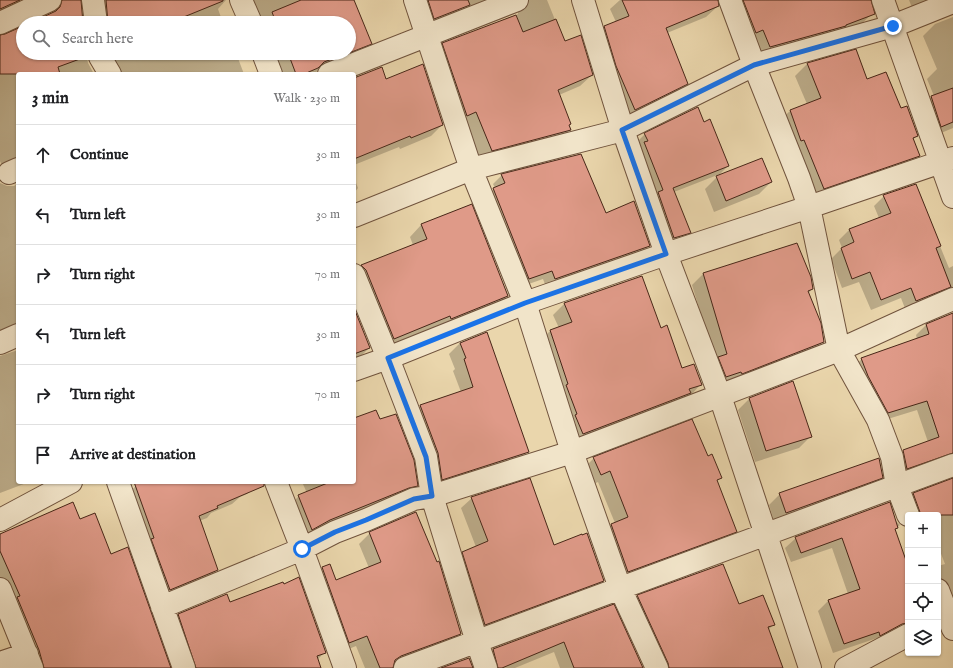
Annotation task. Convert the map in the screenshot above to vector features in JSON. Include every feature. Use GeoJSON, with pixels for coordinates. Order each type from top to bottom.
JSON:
{"type":"FeatureCollection","features":[{"type":"Feature","properties":{"kind":"street"},"geometry":{"type":"LineString","coordinates":[[0,23],[50,0]]}},
{"type":"Feature","properties":{"kind":"street"},"geometry":{"type":"LineString","coordinates":[[93,0],[95,16]]}},
{"type":"Feature","properties":{"kind":"street"},"geometry":{"type":"LineString","coordinates":[[241,0],[247,16]]}},
{"type":"Feature","properties":{"kind":"street"},"geometry":{"type":"LineString","coordinates":[[415,0],[471,169],[525,303],[572,452],[620,588],[657,668]]}},
{"type":"Feature","properties":{"kind":"street"},"geometry":{"type":"LineString","coordinates":[[334,72],[517,0]]}},
{"type":"Feature","properties":{"kind":"street"},"geometry":{"type":"LineString","coordinates":[[583,0],[622,130],[666,254],[720,396],[810,668]]}},
{"type":"Feature","properties":{"kind":"street"},"geometry":{"type":"LineString","coordinates":[[730,0],[799,178],[809,208],[839,350],[878,420],[892,457],[897,486],[907,512]]}},
{"type":"Feature","properties":{"kind":"street"},"geometry":{"type":"LineString","coordinates":[[882,0],[947,159],[953,196]]}},
{"type":"Feature","properties":{"kind":"street"},"geometry":{"type":"LineString","coordinates":[[356,215],[471,169],[622,130],[754,65],[893,26],[953,2]]}},
{"type":"Feature","properties":{"kind":"street"},"geometry":{"type":"LineString","coordinates":[[102,60],[109,72]]}},
{"type":"Feature","properties":{"kind":"street"},"geometry":{"type":"LineString","coordinates":[[266,60],[270,72]]}},
{"type":"Feature","properties":{"kind":"street"},"geometry":{"type":"LineString","coordinates":[[356,369],[525,303],[666,254],[809,208],[947,159]]}},
{"type":"Feature","properties":{"kind":"street"},"geometry":{"type":"LineString","coordinates":[[356,280],[426,457],[432,496],[486,668]]}},
{"type":"Feature","properties":{"kind":"street"},"geometry":{"type":"LineString","coordinates":[[162,608],[302,549],[335,532],[414,499],[432,496],[572,452],[839,350],[918,314],[953,300]]}},
{"type":"Feature","properties":{"kind":"street"},"geometry":{"type":"LineString","coordinates":[[0,343],[16,336]]}},
{"type":"Feature","properties":{"kind":"street"},"geometry":{"type":"LineString","coordinates":[[405,668],[953,465]]}},
{"type":"Feature","properties":{"kind":"street"},"geometry":{"type":"LineString","coordinates":[[0,520],[67,484]]}},
{"type":"Feature","properties":{"kind":"street"},"geometry":{"type":"LineString","coordinates":[[119,484],[184,668]]}},
{"type":"Feature","properties":{"kind":"street"},"geometry":{"type":"LineString","coordinates":[[277,484],[345,668]]}},
{"type":"Feature","properties":{"kind":"street"},"geometry":{"type":"LineString","coordinates":[[0,589],[29,661],[0,663]]}},
{"type":"Feature","properties":{"kind":"street"},"geometry":{"type":"LineString","coordinates":[[941,599],[948,619]]}},
{"type":"Feature","properties":{"kind":"street"},"geometry":{"type":"LineString","coordinates":[[846,668],[905,638]]}},
{"type":"Feature","properties":{"kind":"building"},"geometry":{"type":"Polygon","coordinates":[[[0,0],[20,0],[0,9],[0,0]]]}},
{"type":"Feature","properties":{"kind":"building"},"geometry":{"type":"Polygon","coordinates":[[[62,0],[81,0],[82,16],[45,16],[56,11],[60,7],[62,0]]]}},
{"type":"Feature","properties":{"kind":"building"},"geometry":{"type":"Polygon","coordinates":[[[106,0],[223,0],[186,16],[107,16],[106,0]]]}},
{"type":"Feature","properties":{"kind":"building"},"geometry":{"type":"Polygon","coordinates":[[[301,0],[354,0],[372,44],[356,50],[356,16],[273,16],[272,12],[301,0]]]}},
{"type":"Feature","properties":{"kind":"building"},"geometry":{"type":"Polygon","coordinates":[[[428,0],[468,0],[470,5],[434,19],[428,0]]]}},
{"type":"Feature","properties":{"kind":"building"},"geometry":{"type":"Polygon","coordinates":[[[622,0],[718,0],[719,6],[666,28],[688,84],[635,110],[616,66],[604,26],[629,16],[622,0]]]}},
{"type":"Feature","properties":{"kind":"building"},"geometry":{"type":"Polygon","coordinates":[[[743,0],[871,0],[875,14],[846,26],[770,47],[763,30],[756,33],[743,0]]]}},
{"type":"Feature","properties":{"kind":"building"},"geometry":{"type":"Polygon","coordinates":[[[516,15],[523,32],[556,19],[565,41],[581,35],[593,75],[558,90],[571,124],[569,125],[571,130],[492,151],[476,112],[467,116],[442,43],[516,15]]]}},
{"type":"Feature","properties":{"kind":"building"},"geometry":{"type":"Polygon","coordinates":[[[16,29],[16,60],[77,60],[58,67],[59,72],[16,72],[16,74],[0,74],[0,35],[16,29]]]}},
{"type":"Feature","properties":{"kind":"building"},"geometry":{"type":"Polygon","coordinates":[[[856,49],[867,79],[886,72],[901,108],[907,106],[918,136],[913,138],[920,156],[824,189],[804,140],[801,141],[790,110],[821,98],[807,63],[856,49]]]}},
{"type":"Feature","properties":{"kind":"building"},"geometry":{"type":"Polygon","coordinates":[[[291,60],[329,60],[324,62],[318,68],[309,72],[295,72],[291,60]]]}},
{"type":"Feature","properties":{"kind":"building"},"geometry":{"type":"Polygon","coordinates":[[[423,64],[443,125],[411,138],[410,136],[356,158],[356,77],[382,67],[386,79],[423,64]]]}},
{"type":"Feature","properties":{"kind":"building"},"geometry":{"type":"Polygon","coordinates":[[[953,88],[953,122],[941,127],[931,96],[953,88]]]}},
{"type":"Feature","properties":{"kind":"building"},"geometry":{"type":"Polygon","coordinates":[[[698,107],[704,122],[710,119],[729,166],[673,188],[691,233],[674,238],[658,192],[663,190],[644,142],[648,141],[644,133],[698,107]]]}},
{"type":"Feature","properties":{"kind":"building"},"geometry":{"type":"Polygon","coordinates":[[[581,154],[606,213],[634,201],[650,246],[555,279],[552,271],[529,279],[493,188],[505,183],[501,174],[581,154]]]}},
{"type":"Feature","properties":{"kind":"building"},"geometry":{"type":"Polygon","coordinates":[[[762,158],[772,182],[726,201],[716,176],[762,158]]]}},
{"type":"Feature","properties":{"kind":"building"},"geometry":{"type":"Polygon","coordinates":[[[916,184],[941,246],[936,248],[951,287],[916,301],[911,288],[881,300],[870,272],[852,279],[841,248],[854,242],[849,229],[891,213],[883,195],[916,184]]]}},
{"type":"Feature","properties":{"kind":"building"},"geometry":{"type":"Polygon","coordinates":[[[472,204],[508,296],[451,319],[450,316],[394,339],[366,270],[361,265],[427,239],[421,224],[472,204]]]}},
{"type":"Feature","properties":{"kind":"building"},"geometry":{"type":"Polygon","coordinates":[[[797,243],[811,277],[813,289],[808,291],[821,323],[824,342],[742,374],[741,372],[726,377],[718,357],[727,354],[703,273],[797,243]]]}},
{"type":"Feature","properties":{"kind":"building"},"geometry":{"type":"Polygon","coordinates":[[[642,276],[661,328],[667,325],[682,368],[694,364],[702,385],[689,389],[691,393],[583,434],[575,415],[577,414],[566,385],[568,384],[550,330],[572,322],[564,303],[642,276]]]}},
{"type":"Feature","properties":{"kind":"building"},"geometry":{"type":"Polygon","coordinates":[[[356,313],[370,348],[356,353],[356,313]]]}},
{"type":"Feature","properties":{"kind":"building"},"geometry":{"type":"Polygon","coordinates":[[[953,313],[953,453],[907,469],[903,450],[939,437],[927,401],[888,413],[868,376],[861,358],[929,334],[926,324],[953,313]]]}},
{"type":"Feature","properties":{"kind":"building"},"geometry":{"type":"Polygon","coordinates":[[[487,332],[529,452],[442,480],[438,453],[420,405],[473,387],[464,359],[466,358],[460,343],[487,332]]]}},
{"type":"Feature","properties":{"kind":"building"},"geometry":{"type":"Polygon","coordinates":[[[793,381],[812,437],[766,451],[749,398],[793,381]]]}},
{"type":"Feature","properties":{"kind":"building"},"geometry":{"type":"Polygon","coordinates":[[[376,410],[380,419],[396,414],[414,460],[418,486],[409,488],[330,520],[312,530],[298,495],[325,484],[356,484],[356,417],[376,410]]]}},
{"type":"Feature","properties":{"kind":"building"},"geometry":{"type":"Polygon","coordinates":[[[692,419],[708,456],[712,454],[722,478],[717,480],[737,532],[628,572],[611,524],[628,517],[610,471],[601,475],[593,457],[692,419]]]}},
{"type":"Feature","properties":{"kind":"building"},"geometry":{"type":"Polygon","coordinates":[[[879,458],[883,478],[786,513],[779,493],[879,458]]]}},
{"type":"Feature","properties":{"kind":"building"},"geometry":{"type":"Polygon","coordinates":[[[530,478],[554,545],[587,533],[604,581],[485,625],[462,552],[488,541],[471,497],[530,478]]]}},
{"type":"Feature","properties":{"kind":"building"},"geometry":{"type":"Polygon","coordinates":[[[953,478],[953,515],[941,515],[941,512],[920,512],[913,493],[953,478]]]}},
{"type":"Feature","properties":{"kind":"building"},"geometry":{"type":"Polygon","coordinates":[[[135,484],[264,484],[264,486],[217,506],[218,508],[199,516],[218,570],[170,590],[151,539],[154,538],[135,484]]]}},
{"type":"Feature","properties":{"kind":"building"},"geometry":{"type":"Polygon","coordinates":[[[73,502],[80,519],[95,513],[111,554],[128,547],[171,668],[44,668],[39,650],[17,597],[20,596],[0,551],[0,534],[73,502]]]}},
{"type":"Feature","properties":{"kind":"building"},"geometry":{"type":"Polygon","coordinates":[[[890,502],[898,528],[895,529],[905,557],[905,624],[880,636],[879,632],[844,644],[828,600],[860,589],[842,538],[801,553],[795,537],[890,502]]]}},
{"type":"Feature","properties":{"kind":"building"},"geometry":{"type":"Polygon","coordinates":[[[416,512],[437,562],[439,561],[461,634],[401,656],[395,660],[393,668],[380,668],[367,636],[349,643],[322,567],[330,564],[336,580],[381,562],[369,532],[416,512]]]}},
{"type":"Feature","properties":{"kind":"building"},"geometry":{"type":"Polygon","coordinates":[[[723,564],[739,604],[763,595],[775,625],[768,627],[783,668],[669,668],[637,595],[723,564]]]}},
{"type":"Feature","properties":{"kind":"building"},"geometry":{"type":"Polygon","coordinates":[[[299,577],[326,653],[317,656],[321,668],[196,668],[178,614],[227,594],[230,602],[283,582],[284,584],[299,577]]]}},
{"type":"Feature","properties":{"kind":"building"},"geometry":{"type":"Polygon","coordinates":[[[614,604],[643,668],[574,668],[564,642],[502,668],[498,668],[493,649],[614,604]]]}},
{"type":"Feature","properties":{"kind":"building"},"geometry":{"type":"Polygon","coordinates":[[[469,658],[473,668],[441,668],[469,658]]]}},
{"type":"Feature","properties":{"kind":"route"},"geometry":{"type":"LineString","coordinates":[[302,549],[335,532],[414,499],[432,496],[426,457],[388,358],[525,303],[666,254],[622,130],[754,65],[893,26]]}}]}
